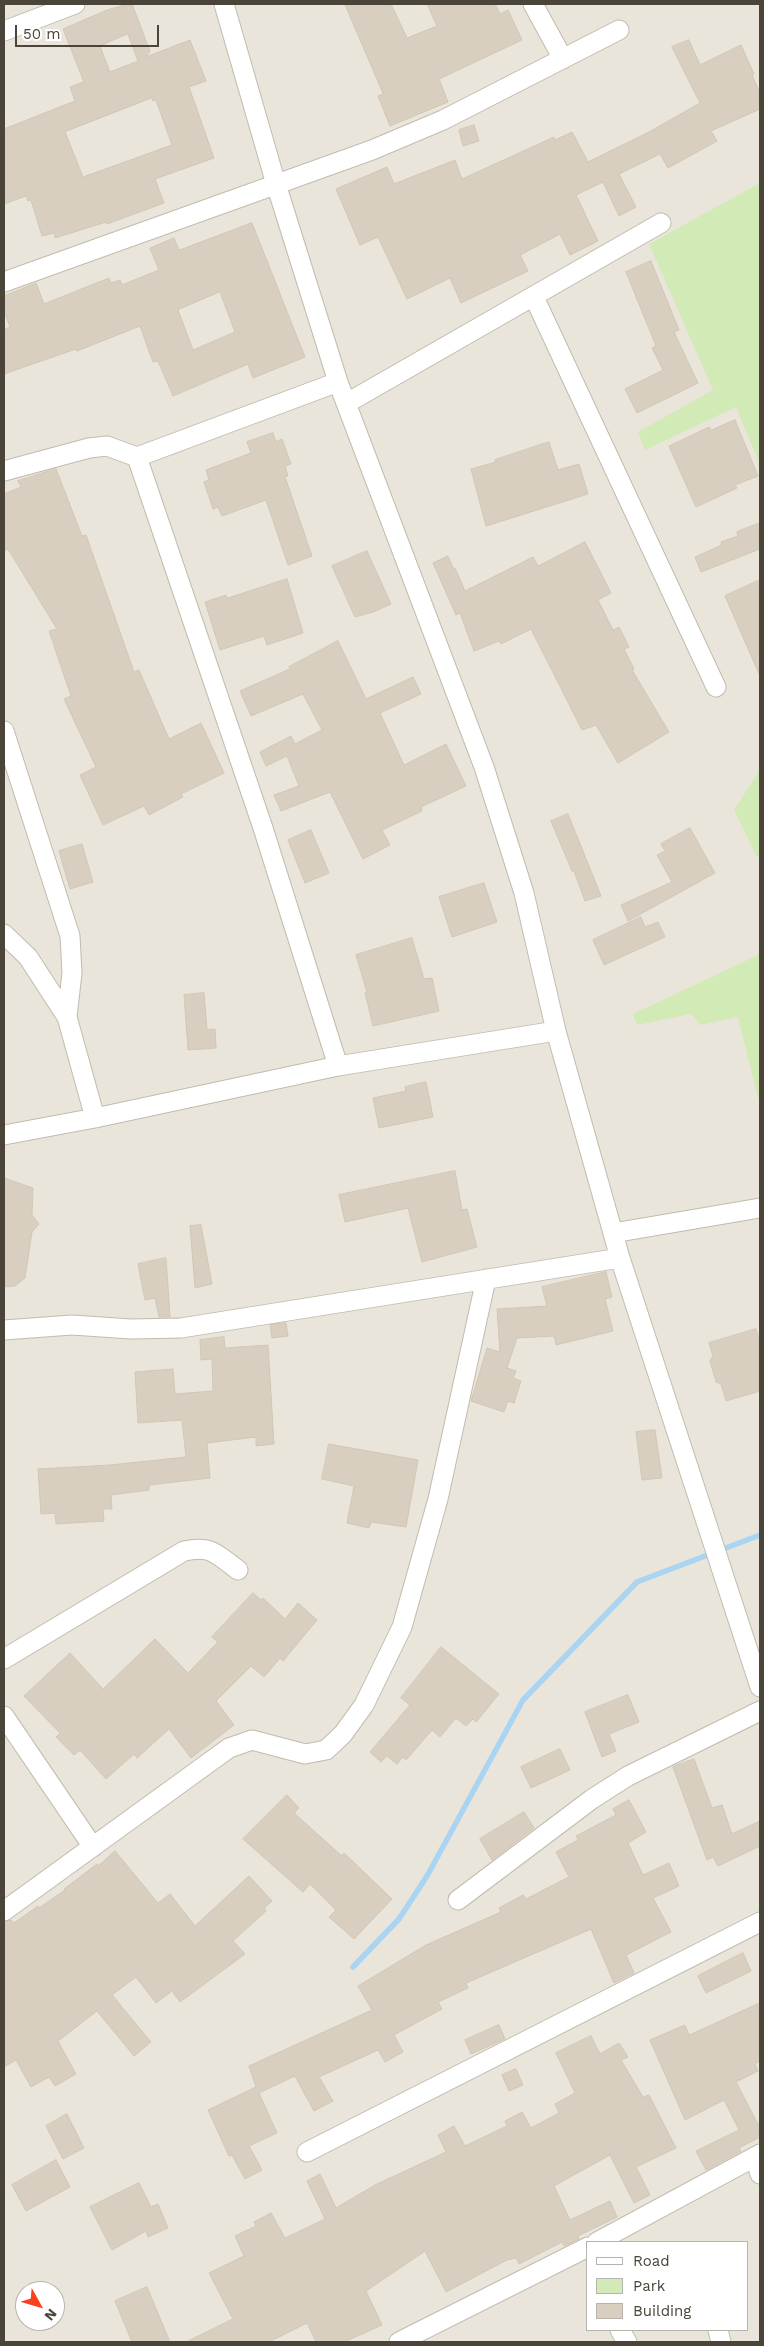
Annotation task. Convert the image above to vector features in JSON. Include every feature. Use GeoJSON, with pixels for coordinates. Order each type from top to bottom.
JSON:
{"type":"FeatureCollection","features":[{"type":"Feature","properties":{"kind":"street"},"geometry":{"type":"LineString","coordinates":[[4,31],[75,4]]}},
{"type":"Feature","properties":{"kind":"street"},"geometry":{"type":"LineString","coordinates":[[224,4],[276,184],[338,382],[484,767],[524,893],[556,1031],[620,1258],[760,1687]]}},
{"type":"Feature","properties":{"kind":"street"},"geometry":{"type":"LineString","coordinates":[[533,4],[563,59]]}},
{"type":"Feature","properties":{"kind":"street"},"geometry":{"type":"LineString","coordinates":[[4,282],[372,150],[443,120],[619,30]]}},
{"type":"Feature","properties":{"kind":"street"},"geometry":{"type":"LineString","coordinates":[[347,403],[661,223]]}},
{"type":"Feature","properties":{"kind":"street"},"geometry":{"type":"LineString","coordinates":[[534,297],[716,687]]}},
{"type":"Feature","properties":{"kind":"street"},"geometry":{"type":"LineString","coordinates":[[4,471],[88,448],[107,446],[137,457],[338,382]]}},
{"type":"Feature","properties":{"kind":"street"},"geometry":{"type":"LineString","coordinates":[[137,457],[263,828],[338,1066]]}},
{"type":"Feature","properties":{"kind":"street"},"geometry":{"type":"LineString","coordinates":[[4,731],[70,936],[72,973],[67,1017]]}},
{"type":"Feature","properties":{"kind":"street"},"geometry":{"type":"LineString","coordinates":[[4,934],[28,957],[67,1017],[95,1118]]}},
{"type":"Feature","properties":{"kind":"street"},"geometry":{"type":"LineString","coordinates":[[4,1135],[95,1118],[338,1066],[556,1031]]}},
{"type":"Feature","properties":{"kind":"street"},"geometry":{"type":"LineString","coordinates":[[613,1233],[760,1208]]}},
{"type":"Feature","properties":{"kind":"street"},"geometry":{"type":"LineString","coordinates":[[4,1330],[72,1325],[131,1329],[181,1328],[620,1258]]}},
{"type":"Feature","properties":{"kind":"street"},"geometry":{"type":"LineString","coordinates":[[4,1911],[229,1748],[252,1740],[305,1754],[326,1750],[343,1734],[364,1704],[405,1618],[438,1499],[486,1279]]}},
{"type":"Feature","properties":{"kind":"street"},"geometry":{"type":"LineString","coordinates":[[4,1659],[184,1552],[200,1548],[212,1551],[238,1570]]}},
{"type":"Feature","properties":{"kind":"street"},"geometry":{"type":"LineString","coordinates":[[458,1900],[592,1799],[628,1776],[760,1711]]}},
{"type":"Feature","properties":{"kind":"street"},"geometry":{"type":"LineString","coordinates":[[4,1716],[93,1847]]}},
{"type":"Feature","properties":{"kind":"street"},"geometry":{"type":"LineString","coordinates":[[307,2152],[760,1922]]}},
{"type":"Feature","properties":{"kind":"street"},"geometry":{"type":"LineString","coordinates":[[599,2241],[759,2162]]}},
{"type":"Feature","properties":{"kind":"street"},"geometry":{"type":"LineString","coordinates":[[400,2342],[586,2248]]}},
{"type":"Feature","properties":{"kind":"street"},"geometry":{"type":"LineString","coordinates":[[621,2331],[627,2342]]}},
{"type":"Feature","properties":{"kind":"shaded area"},"geometry":{"type":"Polygon","coordinates":[[[4,4],[760,4],[760,2342],[4,2342],[4,4]]]}},
{"type":"Feature","properties":{"kind":"green space"},"geometry":{"type":"Polygon","coordinates":[[[760,183],[760,464],[736,407],[645,450],[638,432],[713,390],[649,244],[760,183]]]}},
{"type":"Feature","properties":{"kind":"green space"},"geometry":{"type":"Polygon","coordinates":[[[760,770],[760,856],[757,857],[734,810],[760,770]]]}},
{"type":"Feature","properties":{"kind":"green space"},"geometry":{"type":"Polygon","coordinates":[[[760,954],[760,1105],[738,1017],[701,1025],[691,1014],[637,1025],[633,1014],[760,954]]]}},
{"type":"Feature","properties":{"kind":"building"},"geometry":{"type":"Polygon","coordinates":[[[132,4],[150,51],[146,57],[190,40],[206,81],[189,87],[214,158],[155,179],[164,203],[107,224],[106,222],[55,238],[54,233],[42,236],[31,200],[28,201],[26,196],[4,204],[4,129],[75,101],[70,87],[84,82],[63,29],[107,10],[132,4]],[[128,34],[100,46],[110,72],[138,61],[128,34]],[[152,98],[65,132],[83,177],[172,145],[156,100],[153,101],[152,98]]]}},
{"type":"Feature","properties":{"kind":"building"},"geometry":{"type":"Polygon","coordinates":[[[345,4],[391,4],[407,38],[437,26],[427,4],[495,4],[500,14],[508,10],[522,40],[439,79],[448,102],[390,126],[378,96],[383,94],[345,4]]]}},
{"type":"Feature","properties":{"kind":"building"},"geometry":{"type":"Polygon","coordinates":[[[689,40],[700,65],[741,45],[760,93],[760,109],[711,131],[717,141],[668,168],[660,154],[619,174],[636,207],[619,216],[603,182],[576,195],[598,241],[570,255],[560,234],[520,255],[528,271],[461,303],[450,278],[407,299],[378,237],[360,245],[336,189],[387,167],[394,184],[455,160],[462,179],[554,137],[555,140],[572,132],[588,162],[649,132],[700,103],[672,47],[689,40]]]}},
{"type":"Feature","properties":{"kind":"building"},"geometry":{"type":"Polygon","coordinates":[[[474,125],[479,141],[463,146],[459,130],[474,125]]]}},
{"type":"Feature","properties":{"kind":"building"},"geometry":{"type":"Polygon","coordinates":[[[252,223],[305,357],[253,378],[248,364],[173,396],[158,361],[153,362],[140,326],[77,351],[76,349],[4,374],[4,330],[10,327],[4,311],[4,296],[36,283],[44,304],[109,278],[111,283],[120,280],[122,285],[159,270],[150,248],[174,238],[179,250],[252,223]],[[220,292],[178,310],[193,350],[235,332],[220,292]]]}},
{"type":"Feature","properties":{"kind":"building"},"geometry":{"type":"Polygon","coordinates":[[[651,261],[679,330],[674,332],[698,383],[637,413],[625,389],[663,370],[652,348],[656,346],[626,272],[651,261]]]}},
{"type":"Feature","properties":{"kind":"building"},"geometry":{"type":"Polygon","coordinates":[[[735,420],[758,476],[735,485],[737,488],[696,507],[669,446],[709,427],[711,430],[735,420]]]}},
{"type":"Feature","properties":{"kind":"building"},"geometry":{"type":"Polygon","coordinates":[[[273,433],[276,442],[282,439],[291,464],[285,466],[288,476],[285,477],[312,556],[288,565],[266,500],[222,516],[218,507],[213,509],[204,482],[209,480],[206,470],[251,453],[247,442],[273,433]]]}},
{"type":"Feature","properties":{"kind":"building"},"geometry":{"type":"Polygon","coordinates":[[[549,442],[558,470],[579,464],[588,494],[486,526],[471,469],[496,462],[495,460],[549,442]]]}},
{"type":"Feature","properties":{"kind":"building"},"geometry":{"type":"Polygon","coordinates":[[[56,469],[82,536],[86,535],[134,672],[139,670],[169,739],[201,723],[224,773],[181,794],[183,797],[149,815],[144,806],[103,825],[80,775],[96,767],[64,699],[71,696],[49,631],[57,629],[8,549],[4,551],[4,494],[21,487],[18,481],[56,469]]]}},
{"type":"Feature","properties":{"kind":"building"},"geometry":{"type":"Polygon","coordinates":[[[760,523],[760,549],[701,572],[695,557],[722,545],[721,542],[738,536],[737,532],[760,523]]]}},
{"type":"Feature","properties":{"kind":"building"},"geometry":{"type":"Polygon","coordinates":[[[585,542],[611,593],[598,600],[613,630],[619,627],[629,647],[624,649],[634,669],[632,670],[669,732],[618,763],[596,725],[582,730],[531,629],[501,644],[499,641],[474,651],[460,613],[456,615],[433,563],[448,556],[465,591],[533,557],[538,566],[585,542]]]}},
{"type":"Feature","properties":{"kind":"building"},"geometry":{"type":"Polygon","coordinates":[[[367,551],[391,604],[355,617],[332,566],[367,551]]]}},
{"type":"Feature","properties":{"kind":"building"},"geometry":{"type":"Polygon","coordinates":[[[287,579],[303,633],[267,645],[264,636],[220,650],[205,602],[226,595],[227,598],[287,579]]]}},
{"type":"Feature","properties":{"kind":"building"},"geometry":{"type":"Polygon","coordinates":[[[760,580],[760,676],[725,596],[760,580]]]}},
{"type":"Feature","properties":{"kind":"building"},"geometry":{"type":"Polygon","coordinates":[[[338,641],[366,699],[413,677],[421,694],[380,713],[404,765],[446,744],[466,786],[421,807],[422,811],[382,830],[390,845],[363,859],[330,792],[281,811],[274,795],[299,786],[287,756],[266,766],[260,752],[291,736],[295,744],[322,730],[303,694],[251,716],[240,691],[290,669],[289,667],[338,641]]]}},
{"type":"Feature","properties":{"kind":"building"},"geometry":{"type":"Polygon","coordinates":[[[568,814],[601,896],[585,901],[574,871],[572,871],[551,821],[568,814]]]}},
{"type":"Feature","properties":{"kind":"building"},"geometry":{"type":"Polygon","coordinates":[[[690,828],[715,873],[628,921],[621,905],[672,882],[657,855],[665,851],[661,844],[690,828]]]}},
{"type":"Feature","properties":{"kind":"building"},"geometry":{"type":"Polygon","coordinates":[[[311,830],[329,873],[305,883],[288,840],[311,830]]]}},
{"type":"Feature","properties":{"kind":"building"},"geometry":{"type":"Polygon","coordinates":[[[82,844],[93,882],[70,889],[59,851],[82,844]]]}},
{"type":"Feature","properties":{"kind":"building"},"geometry":{"type":"Polygon","coordinates":[[[484,883],[497,922],[452,937],[439,897],[484,883]]]}},
{"type":"Feature","properties":{"kind":"building"},"geometry":{"type":"Polygon","coordinates":[[[641,917],[645,927],[658,922],[665,937],[604,965],[593,940],[641,917]]]}},
{"type":"Feature","properties":{"kind":"building"},"geometry":{"type":"Polygon","coordinates":[[[412,938],[424,979],[432,978],[439,1011],[373,1026],[365,993],[367,992],[356,955],[412,938]]]}},
{"type":"Feature","properties":{"kind":"building"},"geometry":{"type":"Polygon","coordinates":[[[204,993],[207,1030],[215,1029],[216,1048],[188,1050],[184,995],[204,993]]]}},
{"type":"Feature","properties":{"kind":"building"},"geometry":{"type":"Polygon","coordinates":[[[426,1082],[433,1117],[379,1128],[373,1098],[406,1091],[405,1087],[426,1082]]]}},
{"type":"Feature","properties":{"kind":"building"},"geometry":{"type":"Polygon","coordinates":[[[455,1171],[462,1210],[467,1209],[477,1247],[422,1262],[408,1208],[345,1222],[339,1195],[455,1171]]]}},
{"type":"Feature","properties":{"kind":"building"},"geometry":{"type":"Polygon","coordinates":[[[4,1178],[33,1188],[32,1215],[39,1224],[32,1232],[25,1278],[15,1286],[4,1287],[4,1178]]]}},
{"type":"Feature","properties":{"kind":"building"},"geometry":{"type":"Polygon","coordinates":[[[201,1225],[212,1284],[195,1288],[190,1226],[201,1225]]]}},
{"type":"Feature","properties":{"kind":"building"},"geometry":{"type":"Polygon","coordinates":[[[166,1258],[170,1317],[159,1317],[155,1298],[145,1300],[138,1264],[166,1258]]]}},
{"type":"Feature","properties":{"kind":"building"},"geometry":{"type":"Polygon","coordinates":[[[606,1272],[612,1297],[605,1299],[613,1331],[556,1345],[554,1336],[517,1338],[507,1368],[516,1371],[513,1378],[521,1381],[514,1403],[508,1401],[504,1412],[471,1401],[487,1348],[500,1352],[497,1309],[547,1306],[542,1287],[606,1272]]]}},
{"type":"Feature","properties":{"kind":"building"},"geometry":{"type":"Polygon","coordinates":[[[286,1323],[288,1336],[272,1338],[270,1325],[286,1323]]]}},
{"type":"Feature","properties":{"kind":"building"},"geometry":{"type":"Polygon","coordinates":[[[756,1329],[760,1344],[760,1391],[726,1401],[721,1384],[716,1382],[710,1361],[713,1356],[709,1343],[756,1329]]]}},
{"type":"Feature","properties":{"kind":"building"},"geometry":{"type":"Polygon","coordinates":[[[224,1337],[225,1348],[268,1345],[274,1444],[256,1446],[256,1437],[207,1443],[210,1478],[149,1485],[149,1490],[111,1495],[112,1509],[103,1509],[104,1521],[56,1524],[55,1513],[41,1514],[38,1469],[110,1465],[186,1457],[182,1420],[138,1423],[135,1372],[173,1369],[175,1394],[213,1391],[212,1359],[201,1360],[200,1340],[224,1337]]]}},
{"type":"Feature","properties":{"kind":"building"},"geometry":{"type":"Polygon","coordinates":[[[655,1430],[662,1478],[642,1480],[636,1432],[655,1430]]]}},
{"type":"Feature","properties":{"kind":"building"},"geometry":{"type":"Polygon","coordinates":[[[329,1444],[418,1460],[406,1527],[371,1522],[369,1528],[347,1523],[354,1486],[322,1479],[329,1444]]]}},
{"type":"Feature","properties":{"kind":"building"},"geometry":{"type":"Polygon","coordinates":[[[253,1593],[261,1600],[263,1598],[285,1619],[298,1603],[317,1620],[283,1661],[280,1658],[264,1677],[251,1666],[216,1701],[234,1725],[191,1758],[169,1729],[137,1758],[134,1754],[106,1779],[80,1750],[74,1755],[56,1737],[60,1733],[24,1696],[70,1653],[103,1689],[155,1639],[188,1673],[218,1642],[212,1637],[253,1593]]]}},
{"type":"Feature","properties":{"kind":"building"},"geometry":{"type":"Polygon","coordinates":[[[441,1647],[499,1694],[476,1722],[473,1719],[466,1726],[456,1718],[440,1737],[432,1730],[406,1760],[403,1757],[397,1764],[387,1756],[381,1762],[370,1752],[410,1705],[401,1698],[441,1647]]]}},
{"type":"Feature","properties":{"kind":"building"},"geometry":{"type":"Polygon","coordinates":[[[628,1695],[639,1722],[609,1734],[616,1751],[602,1757],[585,1712],[628,1695]]]}},
{"type":"Feature","properties":{"kind":"building"},"geometry":{"type":"Polygon","coordinates":[[[560,1749],[570,1770],[531,1788],[521,1767],[560,1749]]]}},
{"type":"Feature","properties":{"kind":"building"},"geometry":{"type":"Polygon","coordinates":[[[694,1759],[712,1808],[722,1805],[732,1834],[760,1821],[760,1846],[718,1866],[713,1857],[707,1860],[673,1767],[694,1759]]]}},
{"type":"Feature","properties":{"kind":"building"},"geometry":{"type":"Polygon","coordinates":[[[287,1795],[299,1808],[294,1813],[342,1856],[344,1853],[392,1899],[354,1939],[329,1917],[336,1910],[310,1884],[303,1892],[243,1839],[287,1795]]]}},
{"type":"Feature","properties":{"kind":"building"},"geometry":{"type":"Polygon","coordinates":[[[629,1800],[646,1832],[628,1843],[643,1875],[669,1863],[679,1886],[653,1898],[671,1932],[626,1955],[634,1973],[614,1983],[591,1929],[466,1983],[468,1988],[438,2002],[442,2009],[394,2035],[403,2052],[385,2062],[378,2050],[319,2077],[333,2101],[314,2111],[295,2076],[259,2093],[277,2133],[249,2146],[262,2170],[245,2179],[232,2155],[229,2156],[208,2110],[256,2087],[249,2066],[372,2010],[358,1986],[426,1945],[501,1912],[499,1908],[523,1895],[526,1899],[569,1877],[556,1852],[578,1840],[576,1836],[616,1815],[613,1809],[629,1800]]]}},
{"type":"Feature","properties":{"kind":"building"},"geometry":{"type":"Polygon","coordinates":[[[524,1812],[534,1828],[492,1860],[480,1839],[524,1812]]]}},
{"type":"Feature","properties":{"kind":"building"},"geometry":{"type":"Polygon","coordinates":[[[115,1851],[158,1903],[170,1894],[195,1926],[249,1876],[272,1901],[264,1908],[266,1911],[233,1941],[245,1954],[180,2002],[172,1991],[156,2003],[136,1977],[112,1995],[151,2042],[134,2056],[97,2011],[58,2041],[76,2074],[55,2086],[49,2077],[31,2087],[16,2060],[4,2067],[4,1922],[11,1920],[14,1923],[38,1906],[39,1908],[97,1864],[98,1866],[115,1851]]]}},
{"type":"Feature","properties":{"kind":"building"},"geometry":{"type":"Polygon","coordinates":[[[743,1953],[751,1971],[706,1993],[698,1976],[743,1953]]]}},
{"type":"Feature","properties":{"kind":"building"},"geometry":{"type":"Polygon","coordinates":[[[760,2003],[760,2061],[755,2064],[758,2071],[736,2082],[760,2128],[760,2137],[739,2148],[741,2151],[706,2170],[696,2151],[739,2130],[724,2100],[685,2120],[650,2040],[685,2025],[689,2035],[760,2003]]]}},
{"type":"Feature","properties":{"kind":"building"},"geometry":{"type":"Polygon","coordinates":[[[499,2025],[505,2039],[471,2054],[465,2040],[499,2025]]]}},
{"type":"Feature","properties":{"kind":"building"},"geometry":{"type":"Polygon","coordinates":[[[591,2036],[600,2054],[619,2043],[628,2057],[621,2060],[643,2097],[649,2095],[676,2148],[636,2167],[650,2195],[634,2203],[610,2155],[554,2186],[570,2220],[610,2201],[617,2217],[578,2236],[579,2239],[564,2246],[562,2242],[519,2264],[516,2258],[507,2260],[446,2292],[425,2251],[366,2291],[382,2325],[344,2342],[316,2342],[307,2323],[269,2342],[186,2342],[233,2319],[209,2273],[244,2256],[235,2236],[256,2226],[254,2222],[271,2213],[285,2238],[325,2219],[307,2181],[320,2174],[336,2208],[375,2185],[446,2152],[438,2135],[454,2126],[465,2146],[507,2126],[505,2121],[522,2112],[531,2128],[559,2113],[555,2104],[575,2093],[556,2053],[591,2036]]]}},
{"type":"Feature","properties":{"kind":"building"},"geometry":{"type":"Polygon","coordinates":[[[516,2069],[523,2085],[509,2091],[502,2075],[516,2069]]]}},
{"type":"Feature","properties":{"kind":"building"},"geometry":{"type":"Polygon","coordinates":[[[67,2114],[84,2148],[63,2159],[46,2126],[67,2114]]]}},
{"type":"Feature","properties":{"kind":"building"},"geometry":{"type":"Polygon","coordinates":[[[56,2160],[70,2187],[26,2211],[12,2185],[56,2160]]]}},
{"type":"Feature","properties":{"kind":"building"},"geometry":{"type":"Polygon","coordinates":[[[139,2183],[151,2207],[158,2204],[168,2228],[148,2237],[146,2231],[112,2250],[90,2207],[139,2183]]]}},
{"type":"Feature","properties":{"kind":"building"},"geometry":{"type":"Polygon","coordinates":[[[147,2287],[170,2342],[132,2342],[115,2301],[147,2287]]]}},
{"type":"Feature","properties":{"kind":"waterway"},"geometry":{"type":"LineString","coordinates":[[353,1967],[399,1919],[427,1876],[523,1700],[637,1582],[760,1535]]}}]}
